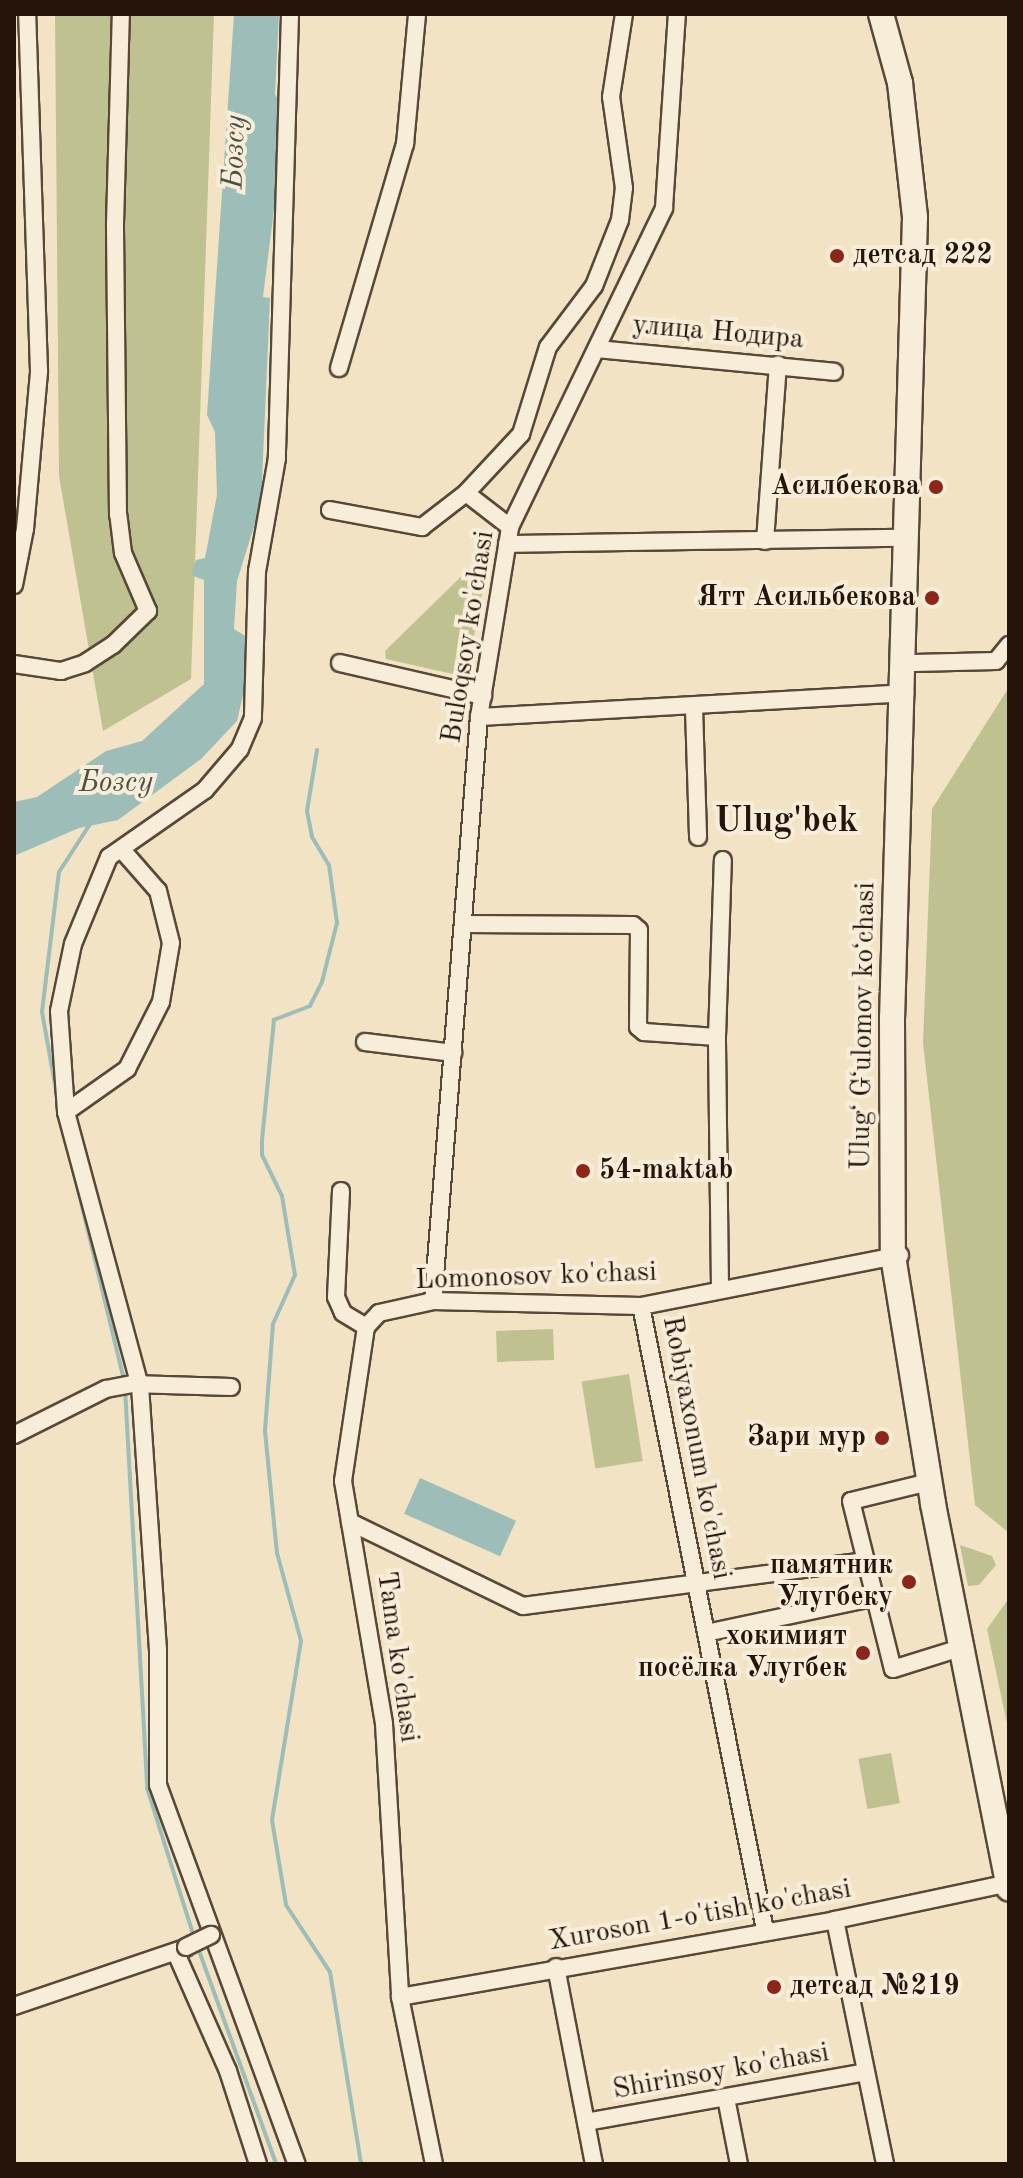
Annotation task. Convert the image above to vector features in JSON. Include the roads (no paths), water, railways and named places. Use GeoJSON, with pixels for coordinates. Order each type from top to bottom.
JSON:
{"type":"FeatureCollection","features":[{"type":"Feature","properties":{"kind":"main road","name":"Ulugʻ Gʻulomov koʻchasi"},"geometry":{"type":"LineString","coordinates":[[881,14],[900,83],[914,195],[905,693],[892,1018],[898,1255],[929,1482],[1009,1885]]}},
{"type":"Feature","properties":{"kind":"main road","name":"Ulugʻ Gʻulomov koʻchasi"},"geometry":{"type":"LineString","coordinates":[[890,14],[907,81],[923,217],[914,663],[900,1018],[898,1255],[965,1633],[1009,1847]]}},
{"type":"Feature","properties":{"kind":"street"},"geometry":{"type":"LineString","coordinates":[[14,585],[39,371],[27,14]]}},
{"type":"Feature","properties":{"kind":"street"},"geometry":{"type":"LineString","coordinates":[[14,664],[61,671],[85,663],[113,645],[148,611],[123,553],[118,515],[115,224],[121,14]]}},
{"type":"Feature","properties":{"kind":"street"},"geometry":{"type":"LineString","coordinates":[[290,14],[277,458],[257,571],[253,718],[240,749],[205,790],[123,851],[109,857],[73,944],[59,1011],[66,1112],[136,1385],[158,1650],[158,1785],[210,1934],[244,2010],[297,2164]]}},
{"type":"Feature","properties":{"kind":"street"},"geometry":{"type":"LineString","coordinates":[[339,368],[405,144],[417,14]]}},
{"type":"Feature","properties":{"kind":"street"},"geometry":{"type":"LineString","coordinates":[[330,510],[422,527],[466,493],[521,434],[548,347],[607,261],[624,188],[611,97],[624,14]]}},
{"type":"Feature","properties":{"kind":"street","name":"Buloqsoy ko'chasi"},"geometry":{"type":"LineString","coordinates":[[433,1301],[479,717],[509,536],[664,208],[677,14]]}},
{"type":"Feature","properties":{"kind":"street","name":"улица Нодира"},"geometry":{"type":"LineString","coordinates":[[597,349],[778,364],[834,372]]}},
{"type":"Feature","properties":{"kind":"street"},"geometry":{"type":"LineString","coordinates":[[765,541],[778,364]]}},
{"type":"Feature","properties":{"kind":"street"},"geometry":{"type":"LineString","coordinates":[[466,493],[509,536],[765,541],[908,538]]}},
{"type":"Feature","properties":{"kind":"street"},"geometry":{"type":"LineString","coordinates":[[914,663],[996,661],[1009,645]]}},
{"type":"Feature","properties":{"kind":"street"},"geometry":{"type":"LineString","coordinates":[[340,663],[483,696]]}},
{"type":"Feature","properties":{"kind":"street"},"geometry":{"type":"LineString","coordinates":[[479,717],[694,708],[905,693]]}},
{"type":"Feature","properties":{"kind":"street"},"geometry":{"type":"LineString","coordinates":[[694,708],[698,837]]}},
{"type":"Feature","properties":{"kind":"street"},"geometry":{"type":"LineString","coordinates":[[66,1112],[127,1069],[161,1002],[171,943],[158,891],[123,851]]}},
{"type":"Feature","properties":{"kind":"street"},"geometry":{"type":"LineString","coordinates":[[720,1288],[717,1037],[723,860]]}},
{"type":"Feature","properties":{"kind":"street"},"geometry":{"type":"LineString","coordinates":[[463,924],[633,925],[639,930],[638,1027],[644,1032],[717,1037]]}},
{"type":"Feature","properties":{"kind":"street"},"geometry":{"type":"LineString","coordinates":[[365,1042],[453,1053]]}},
{"type":"Feature","properties":{"kind":"street"},"geometry":{"type":"LineString","coordinates":[[341,1191],[336,1297],[343,1313],[366,1327]]}},
{"type":"Feature","properties":{"kind":"street","name":"Lomonosov ko'chasi"},"geometry":{"type":"LineString","coordinates":[[366,1327],[379,1313],[433,1301],[641,1306],[898,1255]]}},
{"type":"Feature","properties":{"kind":"street","name":"Robiyaxonum ko'chasi"},"geometry":{"type":"LineString","coordinates":[[641,1306],[765,1930]]}},
{"type":"Feature","properties":{"kind":"street","name":"Tama ko'chasi"},"geometry":{"type":"LineString","coordinates":[[366,1327],[343,1481],[384,1724],[400,1997],[434,2164]]}},
{"type":"Feature","properties":{"kind":"street"},"geometry":{"type":"LineString","coordinates":[[14,1435],[106,1389],[136,1385],[231,1387]]}},
{"type":"Feature","properties":{"kind":"street"},"geometry":{"type":"LineString","coordinates":[[929,1482],[851,1501],[872,1598],[893,1669],[960,1648]]}},
{"type":"Feature","properties":{"kind":"street"},"geometry":{"type":"LineString","coordinates":[[350,1522],[523,1606],[864,1561]]}},
{"type":"Feature","properties":{"kind":"street"},"geometry":{"type":"LineString","coordinates":[[706,1633],[872,1598]]}},
{"type":"Feature","properties":{"kind":"street","name":"Хuroson 1-o'tish ko'chasi"},"geometry":{"type":"LineString","coordinates":[[400,1997],[835,1920],[1009,1885]]}},
{"type":"Feature","properties":{"kind":"street"},"geometry":{"type":"LineString","coordinates":[[835,1920],[885,2164]]}},
{"type":"Feature","properties":{"kind":"street"},"geometry":{"type":"LineString","coordinates":[[14,2006],[181,1950],[210,1934]]}},
{"type":"Feature","properties":{"kind":"street"},"geometry":{"type":"LineString","coordinates":[[181,1950],[228,2071],[258,2164]]}},
{"type":"Feature","properties":{"kind":"street","name":"Shirinsoy ko'chasi"},"geometry":{"type":"LineString","coordinates":[[556,1967],[594,2164]]}},
{"type":"Feature","properties":{"kind":"street","name":"Shirinsoy ko'chasi"},"geometry":{"type":"LineString","coordinates":[[586,2122],[866,2072]]}},
{"type":"Feature","properties":{"kind":"street"},"geometry":{"type":"LineString","coordinates":[[726,2098],[739,2164]]}},
{"type":"Feature","properties":{"kind":"water","name":"Бозсу"},"geometry":{"type":"Polygon","coordinates":[[[234,14],[279,14],[275,94],[281,107],[281,154],[263,297],[270,298],[261,504],[237,581],[234,629],[247,637],[248,674],[237,721],[201,759],[118,820],[79,828],[14,856],[14,802],[37,797],[106,751],[142,741],[204,684],[204,580],[191,575],[196,560],[205,558],[217,495],[215,432],[207,415],[234,14]]]}},
{"type":"Feature","properties":{"kind":"water"},"geometry":{"type":"Polygon","coordinates":[[[420,1478],[516,1521],[500,1556],[404,1514],[420,1478]]]}},
{"type":"Feature","properties":{"kind":"waterway"},"geometry":{"type":"LineString","coordinates":[[317,750],[307,811],[312,837],[329,865],[337,923],[322,982],[310,1006],[274,1020],[262,1140],[262,1155],[282,1196],[295,1275],[273,1324],[265,1431],[277,1553],[301,1641],[272,1820],[286,1905],[330,1972],[361,2164]]}},
{"type":"Feature","properties":{"kind":"waterway"},"geometry":{"type":"LineString","coordinates":[[57,1096],[42,1012],[59,872],[90,824]]}},
{"type":"Feature","properties":{"kind":"waterway"},"geometry":{"type":"LineString","coordinates":[[65,1136],[124,1380]]}},
{"type":"Feature","properties":{"kind":"waterway"},"geometry":{"type":"LineString","coordinates":[[125,1389],[147,1788],[195,1940]]}},
{"type":"Feature","properties":{"kind":"waterway"},"geometry":{"type":"LineString","coordinates":[[198,1948],[276,2164]]}},
{"type":"Feature","properties":{"kind":"place","name":"детсад 222"},"geometry":{"type":"Point","coordinates":[837,256]}},
{"type":"Feature","properties":{"kind":"place","name":"Асилбекова"},"geometry":{"type":"Point","coordinates":[936,487]}},
{"type":"Feature","properties":{"kind":"place","name":"Ятт Асильбекова"},"geometry":{"type":"Point","coordinates":[932,598]}},
{"type":"Feature","properties":{"kind":"place","name":"54-maktab"},"geometry":{"type":"Point","coordinates":[583,1171]}},
{"type":"Feature","properties":{"kind":"place","name":"Зари мур"},"geometry":{"type":"Point","coordinates":[882,1438]}},
{"type":"Feature","properties":{"kind":"place","name":"памятник Улугбеку"},"geometry":{"type":"Point","coordinates":[909,1582]}},
{"type":"Feature","properties":{"kind":"place","name":"хокимият посёлка Улугбек"},"geometry":{"type":"Point","coordinates":[863,1653]}},
{"type":"Feature","properties":{"kind":"place","name":"детсад №219"},"geometry":{"type":"Point","coordinates":[774,1987]}},
{"type":"Feature","properties":{"kind":"district","name":"Ulug'bek"},"geometry":{"type":"Point","coordinates":[786,823]}}]}
